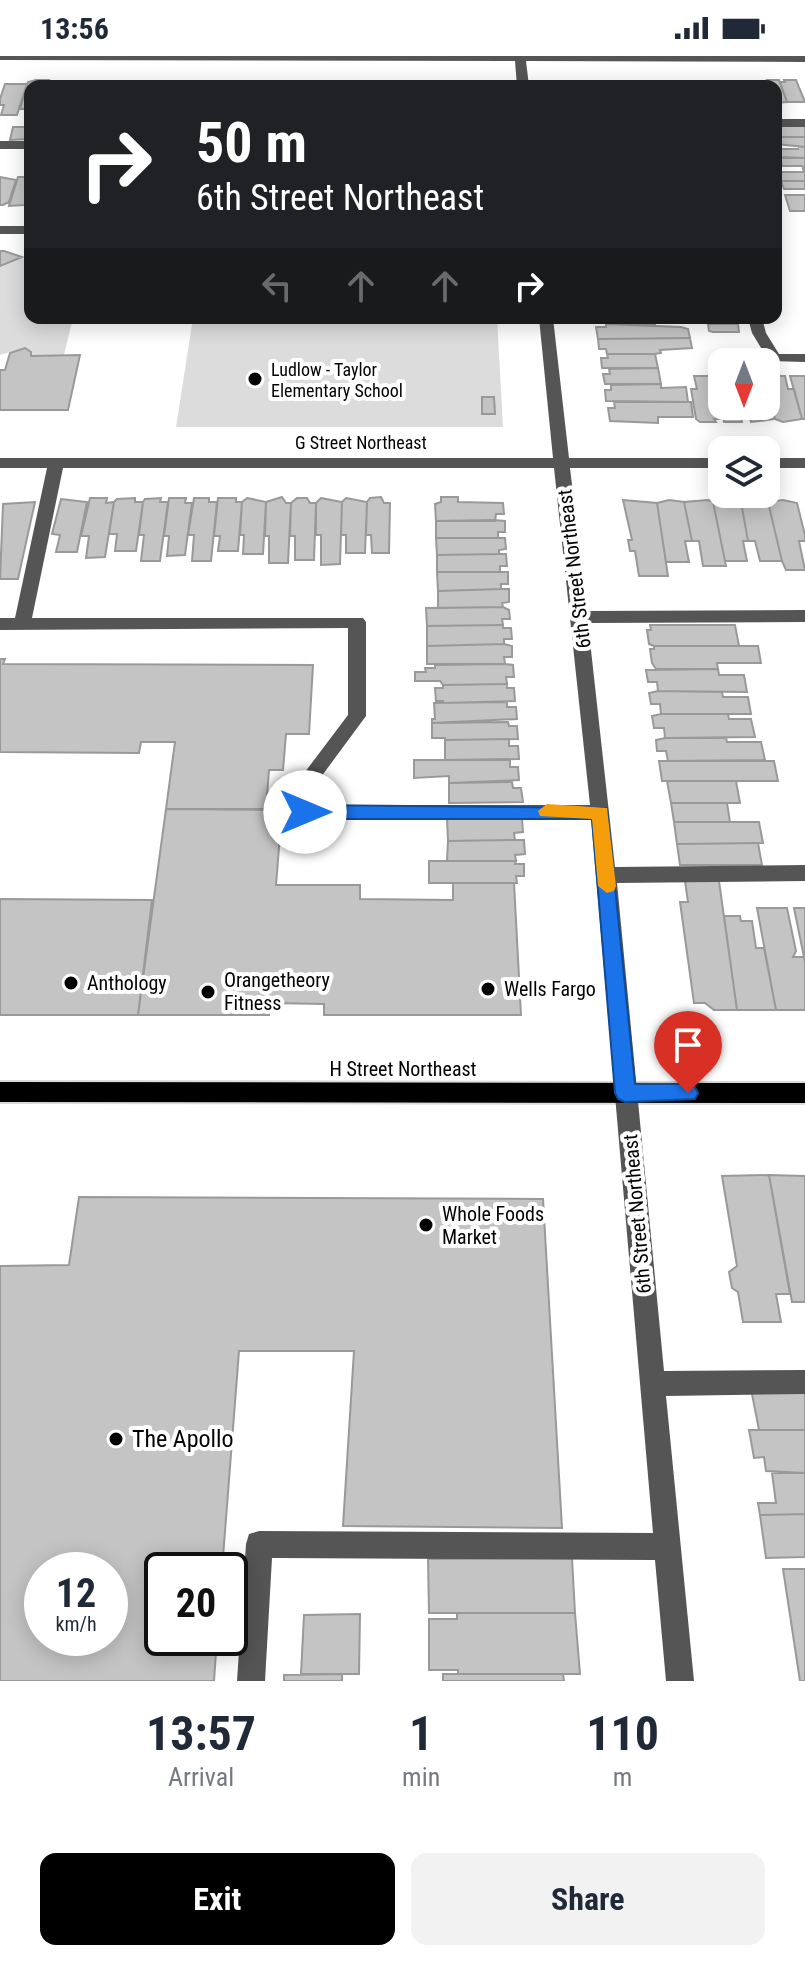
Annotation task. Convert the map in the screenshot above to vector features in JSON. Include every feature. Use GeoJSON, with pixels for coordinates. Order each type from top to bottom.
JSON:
{"type":"FeatureCollection","features":[{"type":"Feature","properties":{"kind":"main road","name":"H Street Northeast"},"geometry":{"type":"LineString","coordinates":[[0,1092],[805,1093]]}},
{"type":"Feature","properties":{"kind":"street"},"geometry":{"type":"LineString","coordinates":[[0,57],[805,58]]}},
{"type":"Feature","properties":{"kind":"street"},"geometry":{"type":"LineString","coordinates":[[520,57],[522,80]]}},
{"type":"Feature","properties":{"kind":"street"},"geometry":{"type":"LineString","coordinates":[[782,123],[805,123]]}},
{"type":"Feature","properties":{"kind":"street"},"geometry":{"type":"LineString","coordinates":[[0,145],[24,145]]}},
{"type":"Feature","properties":{"kind":"street"},"geometry":{"type":"LineString","coordinates":[[0,230],[24,230]]}},
{"type":"Feature","properties":{"kind":"street","name":"6th Street Northeast"},"geometry":{"type":"LineString","coordinates":[[547,324],[581,617],[680,1681]]}},
{"type":"Feature","properties":{"kind":"street"},"geometry":{"type":"LineString","coordinates":[[757,324],[774,358],[805,358]]}},
{"type":"Feature","properties":{"kind":"street","name":"G Street Northeast"},"geometry":{"type":"LineString","coordinates":[[0,463],[708,463]]}},
{"type":"Feature","properties":{"kind":"street"},"geometry":{"type":"LineString","coordinates":[[22,624],[56,463]]}},
{"type":"Feature","properties":{"kind":"street"},"geometry":{"type":"LineString","coordinates":[[780,463],[805,463]]}},
{"type":"Feature","properties":{"kind":"street"},"geometry":{"type":"LineString","coordinates":[[581,617],[805,616]]}},
{"type":"Feature","properties":{"kind":"street"},"geometry":{"type":"LineString","coordinates":[[0,624],[357,622],[357,716],[309,780],[305,812],[600,812]]}},
{"type":"Feature","properties":{"kind":"street"},"geometry":{"type":"LineString","coordinates":[[606,875],[805,873]]}},
{"type":"Feature","properties":{"kind":"street"},"geometry":{"type":"LineString","coordinates":[[652,1384],[805,1382]]}},
{"type":"Feature","properties":{"kind":"street"},"geometry":{"type":"LineString","coordinates":[[251,1681],[259,1544],[666,1547]]}},
{"type":"Feature","properties":{"kind":"shaded area"},"geometry":{"type":"Polygon","coordinates":[[[24,258],[24,324],[72,324],[64,355],[31,356],[31,352],[24,348],[0,355],[0,266],[24,258]]]}},
{"type":"Feature","properties":{"kind":"shaded area"},"geometry":{"type":"Polygon","coordinates":[[[192,324],[497,324],[503,427],[176,427],[192,324]]]}},
{"type":"Feature","properties":{"kind":"building"},"geometry":{"type":"Polygon","coordinates":[[[796,80],[805,102],[787,102],[782,88],[782,82],[796,80]]]}},
{"type":"Feature","properties":{"kind":"building"},"geometry":{"type":"Polygon","coordinates":[[[5,84],[24,84],[17,115],[1,115],[4,105],[0,105],[5,84]]]}},
{"type":"Feature","properties":{"kind":"building"},"geometry":{"type":"Polygon","coordinates":[[[782,125],[805,125],[805,137],[782,137],[782,125]]]}},
{"type":"Feature","properties":{"kind":"building"},"geometry":{"type":"Polygon","coordinates":[[[13,127],[24,127],[24,139],[10,140],[13,127]]]}},
{"type":"Feature","properties":{"kind":"building"},"geometry":{"type":"Polygon","coordinates":[[[782,137],[805,137],[805,147],[782,145],[782,137]]]}},
{"type":"Feature","properties":{"kind":"building"},"geometry":{"type":"Polygon","coordinates":[[[805,147],[805,158],[782,157],[782,149],[805,147]]]}},
{"type":"Feature","properties":{"kind":"building"},"geometry":{"type":"Polygon","coordinates":[[[782,158],[805,158],[805,169],[802,166],[782,166],[782,158]]]}},
{"type":"Feature","properties":{"kind":"building"},"geometry":{"type":"Polygon","coordinates":[[[805,169],[805,181],[782,181],[782,172],[804,172],[805,169]]]}},
{"type":"Feature","properties":{"kind":"building"},"geometry":{"type":"Polygon","coordinates":[[[0,177],[16,180],[9,202],[3,205],[0,205],[0,177]]]}},
{"type":"Feature","properties":{"kind":"building"},"geometry":{"type":"Polygon","coordinates":[[[18,177],[24,177],[24,205],[9,206],[18,177]]]}},
{"type":"Feature","properties":{"kind":"building"},"geometry":{"type":"Polygon","coordinates":[[[782,181],[805,181],[805,189],[784,189],[782,181]]]}},
{"type":"Feature","properties":{"kind":"building"},"geometry":{"type":"Polygon","coordinates":[[[785,195],[805,195],[805,211],[790,211],[785,195]]]}},
{"type":"Feature","properties":{"kind":"building"},"geometry":{"type":"Polygon","coordinates":[[[0,251],[4,251],[22,257],[0,266],[0,251]]]}},
{"type":"Feature","properties":{"kind":"building"},"geometry":{"type":"Polygon","coordinates":[[[606,324],[681,327],[688,329],[690,338],[598,339],[596,327],[606,327],[606,324]]]}},
{"type":"Feature","properties":{"kind":"building"},"geometry":{"type":"Polygon","coordinates":[[[708,324],[738,324],[739,332],[709,331],[708,324]]]}},
{"type":"Feature","properties":{"kind":"building"},"geometry":{"type":"Polygon","coordinates":[[[690,338],[692,348],[660,350],[661,353],[655,354],[607,354],[606,349],[599,349],[598,339],[690,338]]]}},
{"type":"Feature","properties":{"kind":"building"},"geometry":{"type":"Polygon","coordinates":[[[25,348],[31,356],[80,355],[68,410],[0,410],[0,370],[5,370],[10,353],[25,348]]]}},
{"type":"Feature","properties":{"kind":"building"},"geometry":{"type":"Polygon","coordinates":[[[607,354],[655,354],[658,368],[602,368],[601,358],[608,358],[607,354]]]}},
{"type":"Feature","properties":{"kind":"building"},"geometry":{"type":"Polygon","coordinates":[[[658,368],[661,384],[605,384],[603,374],[610,374],[609,369],[658,368]]]}},
{"type":"Feature","properties":{"kind":"building"},"geometry":{"type":"Polygon","coordinates":[[[694,376],[708,376],[708,420],[716,422],[696,419],[691,389],[697,389],[694,376]]]}},
{"type":"Feature","properties":{"kind":"building"},"geometry":{"type":"Polygon","coordinates":[[[780,376],[785,376],[788,389],[794,389],[802,419],[778,420],[780,376]]]}},
{"type":"Feature","properties":{"kind":"building"},"geometry":{"type":"Polygon","coordinates":[[[790,376],[805,376],[805,419],[802,419],[790,376]]]}},
{"type":"Feature","properties":{"kind":"building"},"geometry":{"type":"Polygon","coordinates":[[[661,384],[661,388],[686,387],[688,402],[606,401],[605,390],[611,390],[611,385],[661,384]]]}},
{"type":"Feature","properties":{"kind":"building"},"geometry":{"type":"Polygon","coordinates":[[[482,397],[494,397],[495,414],[482,414],[482,397]]]}},
{"type":"Feature","properties":{"kind":"building"},"geometry":{"type":"Polygon","coordinates":[[[614,402],[691,402],[693,417],[658,417],[658,423],[610,421],[608,408],[615,408],[614,402]]]}},
{"type":"Feature","properties":{"kind":"building"},"geometry":{"type":"Polygon","coordinates":[[[282,497],[286,503],[291,503],[288,563],[269,563],[269,536],[265,536],[266,502],[282,497]]]}},
{"type":"Feature","properties":{"kind":"building"},"geometry":{"type":"Polygon","coordinates":[[[381,497],[384,503],[390,503],[389,553],[372,553],[371,535],[366,535],[367,502],[370,498],[381,497]]]}},
{"type":"Feature","properties":{"kind":"building"},"geometry":{"type":"Polygon","coordinates":[[[441,497],[458,497],[458,502],[503,503],[504,514],[496,514],[495,521],[436,521],[435,504],[441,502],[441,497]]]}},
{"type":"Feature","properties":{"kind":"building"},"geometry":{"type":"Polygon","coordinates":[[[90,498],[107,498],[106,503],[114,502],[105,557],[86,558],[89,536],[81,536],[90,498]]]}},
{"type":"Feature","properties":{"kind":"building"},"geometry":{"type":"Polygon","coordinates":[[[135,498],[135,502],[143,502],[136,551],[115,551],[117,534],[109,534],[114,502],[135,498]]]}},
{"type":"Feature","properties":{"kind":"building"},"geometry":{"type":"Polygon","coordinates":[[[161,498],[160,502],[168,502],[160,561],[141,561],[144,535],[139,535],[143,502],[145,499],[161,498]]]}},
{"type":"Feature","properties":{"kind":"building"},"geometry":{"type":"Polygon","coordinates":[[[169,498],[186,498],[185,503],[192,503],[185,555],[167,556],[169,536],[164,536],[169,498]]]}},
{"type":"Feature","properties":{"kind":"building"},"geometry":{"type":"Polygon","coordinates":[[[194,498],[209,498],[209,502],[217,502],[211,561],[192,561],[194,535],[188,535],[194,498]]]}},
{"type":"Feature","properties":{"kind":"building"},"geometry":{"type":"Polygon","coordinates":[[[218,498],[236,498],[236,502],[242,502],[238,551],[218,551],[220,536],[214,536],[218,498]]]}},
{"type":"Feature","properties":{"kind":"building"},"geometry":{"type":"Polygon","coordinates":[[[247,498],[266,502],[263,554],[243,554],[244,535],[240,535],[242,502],[247,498]]]}},
{"type":"Feature","properties":{"kind":"building"},"geometry":{"type":"Polygon","coordinates":[[[297,498],[307,498],[310,503],[316,503],[314,560],[295,560],[295,536],[290,536],[291,503],[297,498]]]}},
{"type":"Feature","properties":{"kind":"building"},"geometry":{"type":"Polygon","coordinates":[[[321,498],[342,502],[340,564],[321,565],[321,535],[316,535],[316,503],[321,498]]]}},
{"type":"Feature","properties":{"kind":"building"},"geometry":{"type":"Polygon","coordinates":[[[346,498],[367,502],[365,553],[346,553],[346,535],[341,535],[342,502],[346,498]]]}},
{"type":"Feature","properties":{"kind":"building"},"geometry":{"type":"Polygon","coordinates":[[[61,499],[87,502],[77,552],[56,552],[60,535],[52,534],[61,499]]]}},
{"type":"Feature","properties":{"kind":"building"},"geometry":{"type":"Polygon","coordinates":[[[623,500],[657,503],[668,576],[639,576],[635,551],[630,551],[628,540],[632,540],[623,500]]]}},
{"type":"Feature","properties":{"kind":"building"},"geometry":{"type":"Polygon","coordinates":[[[669,500],[684,502],[692,541],[685,541],[689,562],[666,562],[657,503],[669,500]]]}},
{"type":"Feature","properties":{"kind":"building"},"geometry":{"type":"Polygon","coordinates":[[[708,500],[708,508],[714,508],[726,566],[703,566],[699,541],[692,541],[684,502],[708,500]]]}},
{"type":"Feature","properties":{"kind":"building"},"geometry":{"type":"Polygon","coordinates":[[[780,500],[797,503],[805,535],[805,541],[799,541],[805,570],[786,570],[782,561],[769,508],[780,508],[780,500]]]}},
{"type":"Feature","properties":{"kind":"building"},"geometry":{"type":"Polygon","coordinates":[[[35,502],[18,579],[0,579],[3,504],[35,502]]]}},
{"type":"Feature","properties":{"kind":"building"},"geometry":{"type":"Polygon","coordinates":[[[714,508],[742,508],[748,541],[743,541],[747,561],[725,561],[714,508]]]}},
{"type":"Feature","properties":{"kind":"building"},"geometry":{"type":"Polygon","coordinates":[[[742,508],[769,508],[782,561],[760,561],[755,541],[748,541],[742,508]]]}},
{"type":"Feature","properties":{"kind":"building"},"geometry":{"type":"Polygon","coordinates":[[[436,521],[505,521],[505,532],[498,532],[498,538],[436,538],[436,521]]]}},
{"type":"Feature","properties":{"kind":"building"},"geometry":{"type":"Polygon","coordinates":[[[436,538],[505,538],[506,549],[499,550],[499,554],[437,555],[436,538]]]}},
{"type":"Feature","properties":{"kind":"building"},"geometry":{"type":"Polygon","coordinates":[[[506,554],[507,566],[500,566],[500,572],[437,572],[437,555],[506,554]]]}},
{"type":"Feature","properties":{"kind":"building"},"geometry":{"type":"Polygon","coordinates":[[[437,572],[508,572],[508,584],[501,584],[501,589],[438,591],[437,572]]]}},
{"type":"Feature","properties":{"kind":"building"},"geometry":{"type":"Polygon","coordinates":[[[509,589],[509,602],[502,603],[503,607],[438,608],[438,591],[509,589]]]}},
{"type":"Feature","properties":{"kind":"building"},"geometry":{"type":"Polygon","coordinates":[[[503,607],[509,610],[510,619],[502,619],[503,625],[427,626],[426,608],[503,607]]]}},
{"type":"Feature","properties":{"kind":"building"},"geometry":{"type":"Polygon","coordinates":[[[503,625],[503,628],[511,628],[512,639],[504,639],[504,644],[427,646],[427,626],[503,625]]]}},
{"type":"Feature","properties":{"kind":"building"},"geometry":{"type":"Polygon","coordinates":[[[650,625],[735,625],[739,646],[654,646],[649,644],[647,630],[651,630],[650,625]]]}},
{"type":"Feature","properties":{"kind":"building"},"geometry":{"type":"Polygon","coordinates":[[[427,646],[512,646],[512,657],[504,657],[505,664],[427,664],[427,646]]]}},
{"type":"Feature","properties":{"kind":"building"},"geometry":{"type":"Polygon","coordinates":[[[654,646],[758,646],[761,663],[717,663],[718,669],[656,669],[650,649],[654,646]]]}},
{"type":"Feature","properties":{"kind":"building"},"geometry":{"type":"Polygon","coordinates":[[[0,659],[5,659],[3,664],[313,665],[309,734],[286,734],[283,770],[269,770],[266,809],[166,809],[175,742],[141,742],[139,753],[0,752],[0,659]]]}},
{"type":"Feature","properties":{"kind":"building"},"geometry":{"type":"Polygon","coordinates":[[[435,665],[513,665],[514,677],[506,677],[507,684],[443,685],[440,681],[415,681],[415,672],[426,672],[425,668],[435,668],[435,665]]]}},
{"type":"Feature","properties":{"kind":"building"},"geometry":{"type":"Polygon","coordinates":[[[718,669],[719,675],[744,675],[747,692],[658,691],[657,682],[648,682],[646,670],[718,669]]]}},
{"type":"Feature","properties":{"kind":"building"},"geometry":{"type":"Polygon","coordinates":[[[507,684],[507,688],[514,688],[515,701],[436,701],[435,688],[443,688],[443,685],[507,684]]]}},
{"type":"Feature","properties":{"kind":"building"},"geometry":{"type":"Polygon","coordinates":[[[722,692],[723,697],[748,697],[751,714],[661,714],[660,704],[651,704],[649,693],[722,692]]]}},
{"type":"Feature","properties":{"kind":"building"},"geometry":{"type":"Polygon","coordinates":[[[507,702],[507,707],[516,707],[517,719],[432,723],[435,719],[434,703],[507,702]]]}},
{"type":"Feature","properties":{"kind":"building"},"geometry":{"type":"Polygon","coordinates":[[[728,714],[729,719],[751,719],[755,737],[665,738],[664,728],[654,728],[652,716],[728,714]]]}},
{"type":"Feature","properties":{"kind":"building"},"geometry":{"type":"Polygon","coordinates":[[[508,722],[509,726],[517,726],[518,739],[432,738],[432,723],[508,722]]]}},
{"type":"Feature","properties":{"kind":"building"},"geometry":{"type":"Polygon","coordinates":[[[726,738],[727,742],[761,742],[765,760],[668,761],[666,751],[657,751],[656,740],[726,738]]]}},
{"type":"Feature","properties":{"kind":"building"},"geometry":{"type":"Polygon","coordinates":[[[509,739],[509,746],[518,746],[519,759],[445,760],[445,740],[509,739]]]}},
{"type":"Feature","properties":{"kind":"building"},"geometry":{"type":"Polygon","coordinates":[[[414,760],[510,760],[510,767],[518,767],[519,780],[449,783],[449,776],[414,778],[414,760]]]}},
{"type":"Feature","properties":{"kind":"building"},"geometry":{"type":"Polygon","coordinates":[[[659,761],[774,761],[778,781],[662,781],[659,761]]]}},
{"type":"Feature","properties":{"kind":"building"},"geometry":{"type":"Polygon","coordinates":[[[667,781],[736,781],[740,803],[671,803],[667,781]]]}},
{"type":"Feature","properties":{"kind":"building"},"geometry":{"type":"Polygon","coordinates":[[[512,782],[513,788],[521,788],[523,802],[449,803],[449,783],[512,782]]]}},
{"type":"Feature","properties":{"kind":"building"},"geometry":{"type":"Polygon","coordinates":[[[671,803],[727,803],[730,822],[674,822],[671,803]]]}},
{"type":"Feature","properties":{"kind":"building"},"geometry":{"type":"Polygon","coordinates":[[[166,809],[282,810],[276,885],[360,885],[360,899],[453,900],[453,883],[514,883],[521,1015],[324,1015],[324,1004],[270,1003],[269,1015],[138,1015],[166,809]]]}},
{"type":"Feature","properties":{"kind":"building"},"geometry":{"type":"Polygon","coordinates":[[[447,818],[522,819],[523,832],[514,833],[515,840],[448,841],[447,818]]]}},
{"type":"Feature","properties":{"kind":"building"},"geometry":{"type":"Polygon","coordinates":[[[674,822],[759,822],[763,843],[677,844],[674,822]]]}},
{"type":"Feature","properties":{"kind":"building"},"geometry":{"type":"Polygon","coordinates":[[[524,840],[525,854],[515,855],[516,861],[447,861],[448,841],[524,840]]]}},
{"type":"Feature","properties":{"kind":"building"},"geometry":{"type":"Polygon","coordinates":[[[758,843],[762,865],[680,865],[677,844],[758,843]]]}},
{"type":"Feature","properties":{"kind":"building"},"geometry":{"type":"Polygon","coordinates":[[[429,861],[516,861],[515,864],[524,864],[524,876],[516,876],[517,883],[429,883],[429,861]]]}},
{"type":"Feature","properties":{"kind":"building"},"geometry":{"type":"Polygon","coordinates":[[[685,881],[719,881],[737,1010],[714,1010],[705,1003],[694,1003],[680,902],[688,902],[685,881]]]}},
{"type":"Feature","properties":{"kind":"building","name":"Anthology"},"geometry":{"type":"Polygon","coordinates":[[[0,899],[152,900],[138,1015],[0,1015],[0,899]]]}},
{"type":"Feature","properties":{"kind":"building"},"geometry":{"type":"Polygon","coordinates":[[[757,908],[787,908],[796,951],[793,957],[804,957],[805,962],[805,1010],[776,1010],[757,908]]]}},
{"type":"Feature","properties":{"kind":"building"},"geometry":{"type":"Polygon","coordinates":[[[794,908],[805,908],[805,962],[804,957],[794,908]]]}},
{"type":"Feature","properties":{"kind":"building"},"geometry":{"type":"Polygon","coordinates":[[[724,916],[740,916],[741,921],[752,921],[756,948],[764,948],[776,1010],[737,1010],[724,916]]]}},
{"type":"Feature","properties":{"kind":"building"},"geometry":{"type":"Polygon","coordinates":[[[769,1175],[805,1176],[805,1302],[792,1302],[769,1175]]]}},
{"type":"Feature","properties":{"kind":"building"},"geometry":{"type":"Polygon","coordinates":[[[769,1175],[790,1294],[776,1294],[781,1322],[743,1322],[738,1292],[732,1288],[729,1272],[737,1266],[722,1176],[769,1175]]]}},
{"type":"Feature","properties":{"kind":"building","name":"The Apollo"},"geometry":{"type":"Polygon","coordinates":[[[79,1197],[543,1199],[562,1528],[343,1526],[354,1351],[239,1351],[223,1552],[144,1552],[144,1656],[216,1656],[214,1681],[0,1681],[0,1266],[69,1265],[79,1197]]]}},
{"type":"Feature","properties":{"kind":"building"},"geometry":{"type":"Polygon","coordinates":[[[805,1388],[805,1430],[759,1430],[751,1389],[805,1388]]]}},
{"type":"Feature","properties":{"kind":"building"},"geometry":{"type":"Polygon","coordinates":[[[749,1430],[805,1430],[805,1473],[766,1471],[764,1457],[754,1458],[749,1430]]]}},
{"type":"Feature","properties":{"kind":"building"},"geometry":{"type":"Polygon","coordinates":[[[772,1473],[805,1473],[805,1514],[760,1515],[758,1503],[776,1503],[772,1473]]]}},
{"type":"Feature","properties":{"kind":"building"},"geometry":{"type":"Polygon","coordinates":[[[805,1514],[805,1557],[766,1558],[760,1515],[805,1514]]]}},
{"type":"Feature","properties":{"kind":"building"},"geometry":{"type":"Polygon","coordinates":[[[572,1558],[575,1613],[429,1613],[428,1559],[572,1558]]]}},
{"type":"Feature","properties":{"kind":"building"},"geometry":{"type":"Polygon","coordinates":[[[783,1569],[805,1569],[805,1681],[800,1681],[783,1569]]]}},
{"type":"Feature","properties":{"kind":"building"},"geometry":{"type":"Polygon","coordinates":[[[457,1613],[575,1613],[580,1674],[458,1674],[458,1670],[429,1670],[429,1619],[457,1619],[457,1613]]]}},
{"type":"Feature","properties":{"kind":"building"},"geometry":{"type":"Polygon","coordinates":[[[360,1614],[359,1674],[301,1674],[304,1615],[360,1614]]]}},
{"type":"Feature","properties":{"kind":"building"},"geometry":{"type":"Polygon","coordinates":[[[342,1674],[342,1681],[284,1681],[284,1675],[342,1674]]]}},
{"type":"Feature","properties":{"kind":"building"},"geometry":{"type":"Polygon","coordinates":[[[443,1674],[563,1674],[564,1681],[443,1681],[443,1674]]]}},
{"type":"Feature","properties":{"kind":"slow traffic"},"geometry":{"type":"LineString","coordinates":[[547,811],[600,812],[607,886]]}},
{"type":"Feature","properties":{"kind":"place","name":"Ludlow - Taylor Elementary School"},"geometry":{"type":"Point","coordinates":[255,379]}},
{"type":"Feature","properties":{"kind":"place","name":"Anthology"},"geometry":{"type":"Point","coordinates":[71,983]}},
{"type":"Feature","properties":{"kind":"place","name":"Wells Fargo"},"geometry":{"type":"Point","coordinates":[488,989]}},
{"type":"Feature","properties":{"kind":"place","name":"Orangetheory Fitness"},"geometry":{"type":"Point","coordinates":[208,992]}},
{"type":"Feature","properties":{"kind":"place","name":"Whole Foods Market"},"geometry":{"type":"Point","coordinates":[426,1225]}},
{"type":"Feature","properties":{"kind":"place","name":"The Apollo"},"geometry":{"type":"Point","coordinates":[116,1439]}},
{"type":"Feature","properties":{"kind":"route"},"geometry":{"type":"LineString","coordinates":[[305,812],[600,812],[625,1093],[688,1093]]}}]}
